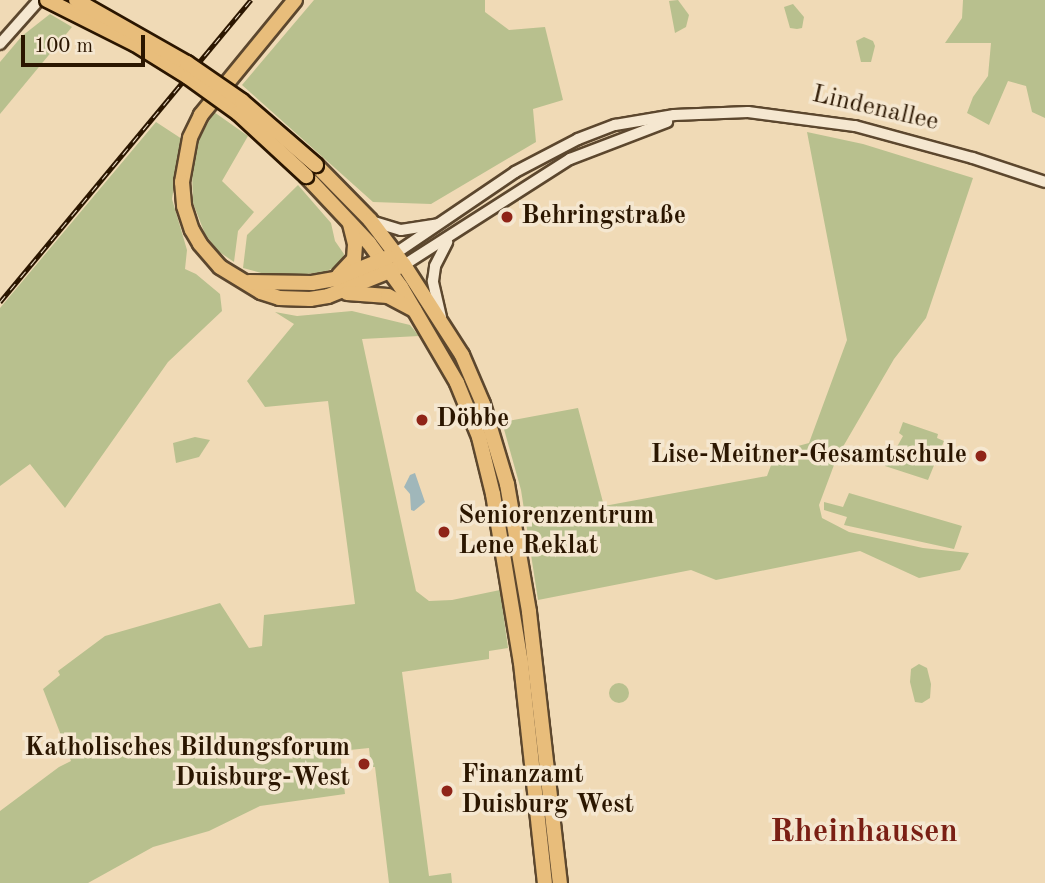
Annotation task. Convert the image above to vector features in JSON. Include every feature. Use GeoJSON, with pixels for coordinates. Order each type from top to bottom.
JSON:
{"type":"FeatureCollection","features":[{"type":"Feature","properties":{"kind":"main road"},"geometry":{"type":"LineString","coordinates":[[47,0],[135,44],[188,77],[311,170],[370,220],[441,319],[483,404],[507,484],[535,654],[560,883]]}},
{"type":"Feature","properties":{"kind":"main road"},"geometry":{"type":"LineString","coordinates":[[76,0],[187,63],[242,101],[311,170],[387,266],[457,383],[472,418],[493,494],[521,663],[545,883]]}},
{"type":"Feature","properties":{"kind":"main road"},"geometry":{"type":"LineString","coordinates":[[295,0],[201,115],[184,159],[184,206],[192,230],[204,250],[220,267],[261,292],[279,298],[310,299],[342,293],[388,296],[415,311]]}},
{"type":"Feature","properties":{"kind":"main road"},"geometry":{"type":"LineString","coordinates":[[335,279],[354,259],[355,244],[349,220]]}},
{"type":"Feature","properties":{"kind":"main road","name":"Lindenallee"},"geometry":{"type":"LineString","coordinates":[[387,266],[400,259]]}},
{"type":"Feature","properties":{"kind":"main road"},"geometry":{"type":"LineString","coordinates":[[247,282],[285,285],[335,279],[387,266]]}},
{"type":"Feature","properties":{"kind":"main road"},"geometry":{"type":"LineString","coordinates":[[342,293],[387,266]]}},
{"type":"Feature","properties":{"kind":"street"},"geometry":{"type":"LineString","coordinates":[[0,44],[39,0]]}},
{"type":"Feature","properties":{"kind":"street","name":"Lindenallee"},"geometry":{"type":"LineString","coordinates":[[400,259],[443,222],[515,172],[578,139],[632,121],[748,112],[855,126],[973,158],[1045,182]]}},
{"type":"Feature","properties":{"kind":"street","name":"Lindenallee"},"geometry":{"type":"LineString","coordinates":[[400,259],[449,239],[523,187],[570,159],[635,132],[690,116]]}},
{"type":"Feature","properties":{"kind":"street"},"geometry":{"type":"LineString","coordinates":[[370,220],[401,230],[443,222]]}},
{"type":"Feature","properties":{"kind":"street"},"geometry":{"type":"LineString","coordinates":[[441,319],[433,281],[440,254],[449,239]]}},
{"type":"Feature","properties":{"kind":"green space"},"geometry":{"type":"Polygon","coordinates":[[[314,0],[485,0],[485,12],[509,30],[545,27],[563,100],[533,109],[536,142],[431,204],[373,202],[242,85],[314,0]]]}},
{"type":"Feature","properties":{"kind":"green space"},"geometry":{"type":"Polygon","coordinates":[[[678,0],[689,15],[686,27],[675,33],[669,1],[678,0]]]}},
{"type":"Feature","properties":{"kind":"green space"},"geometry":{"type":"Polygon","coordinates":[[[963,0],[1045,0],[1045,118],[1032,112],[1026,86],[1008,81],[989,125],[967,113],[973,97],[988,76],[991,43],[945,43],[962,18],[963,0]]]}},
{"type":"Feature","properties":{"kind":"green space"},"geometry":{"type":"Polygon","coordinates":[[[793,4],[804,17],[802,28],[790,28],[784,7],[793,4]]]}},
{"type":"Feature","properties":{"kind":"green space"},"geometry":{"type":"Polygon","coordinates":[[[50,14],[72,27],[0,114],[0,62],[22,36],[50,14]]]}},
{"type":"Feature","properties":{"kind":"green space"},"geometry":{"type":"Polygon","coordinates":[[[864,37],[873,41],[875,46],[871,62],[861,62],[856,41],[864,37]]]}},
{"type":"Feature","properties":{"kind":"green space"},"geometry":{"type":"Polygon","coordinates":[[[214,112],[248,136],[222,181],[254,212],[238,231],[234,262],[218,251],[205,234],[193,203],[192,171],[199,139],[214,112]]]}},
{"type":"Feature","properties":{"kind":"green space"},"geometry":{"type":"Polygon","coordinates":[[[156,122],[182,139],[172,199],[187,250],[185,269],[196,274],[220,294],[222,311],[168,362],[65,508],[30,464],[0,486],[0,308],[156,122]]]}},
{"type":"Feature","properties":{"kind":"green space"},"geometry":{"type":"Polygon","coordinates":[[[807,132],[863,144],[973,178],[926,318],[894,359],[837,457],[819,505],[822,518],[849,532],[923,548],[969,553],[960,570],[919,578],[860,551],[716,580],[691,570],[538,600],[521,490],[502,422],[578,408],[604,506],[767,476],[776,452],[809,443],[847,340],[807,132]]]}},
{"type":"Feature","properties":{"kind":"green space"},"geometry":{"type":"Polygon","coordinates":[[[298,185],[331,223],[335,241],[344,254],[341,264],[325,272],[297,275],[265,274],[243,268],[247,235],[298,185]]]}},
{"type":"Feature","properties":{"kind":"green space"},"geometry":{"type":"Polygon","coordinates":[[[352,311],[410,325],[419,336],[362,339],[416,591],[429,601],[452,600],[500,590],[508,648],[489,651],[489,659],[402,672],[429,876],[451,873],[452,883],[389,883],[375,767],[371,767],[369,748],[340,751],[345,794],[260,806],[209,831],[153,847],[88,883],[0,883],[0,811],[71,761],[43,689],[60,675],[58,671],[105,636],[220,603],[249,648],[262,646],[264,615],[355,604],[328,401],[265,407],[247,381],[294,324],[275,312],[297,316],[352,311]]]}},
{"type":"Feature","properties":{"kind":"green space"},"geometry":{"type":"Polygon","coordinates":[[[903,422],[938,434],[937,438],[944,441],[928,480],[885,466],[889,452],[893,454],[903,436],[899,433],[903,422]]]}},
{"type":"Feature","properties":{"kind":"green space"},"geometry":{"type":"Polygon","coordinates":[[[195,437],[210,440],[199,457],[176,463],[173,443],[195,437]]]}},
{"type":"Feature","properties":{"kind":"green space"},"geometry":{"type":"Polygon","coordinates":[[[849,493],[962,526],[954,549],[844,525],[847,517],[824,510],[824,502],[843,507],[849,493]]]}},
{"type":"Feature","properties":{"kind":"green space"},"geometry":{"type":"Polygon","coordinates":[[[919,664],[927,668],[931,684],[930,698],[922,703],[915,702],[910,682],[911,669],[919,664]]]}},
{"type":"Feature","properties":{"kind":"green space"},"geometry":{"type":"Polygon","coordinates":[[[619,683],[626,686],[629,693],[626,700],[619,703],[612,700],[609,693],[612,686],[619,683]]]}},
{"type":"Feature","properties":{"kind":"water"},"geometry":{"type":"Polygon","coordinates":[[[415,473],[425,502],[414,511],[411,510],[410,494],[404,487],[410,475],[415,473]]]}},
{"type":"Feature","properties":{"kind":"railway"},"geometry":{"type":"LineString","coordinates":[[0,302],[251,0]]}},
{"type":"Feature","properties":{"kind":"place","name":"Behringstraße"},"geometry":{"type":"Point","coordinates":[507,217]}},
{"type":"Feature","properties":{"kind":"place","name":"Döbbe"},"geometry":{"type":"Point","coordinates":[422,420]}},
{"type":"Feature","properties":{"kind":"place","name":"Lise-Meitner-Gesamtschule"},"geometry":{"type":"Point","coordinates":[981,456]}},
{"type":"Feature","properties":{"kind":"place","name":"Seniorenzentrum Lene Reklat"},"geometry":{"type":"Point","coordinates":[444,532]}},
{"type":"Feature","properties":{"kind":"place","name":"Katholisches Bildungsforum Duisburg-West"},"geometry":{"type":"Point","coordinates":[364,764]}},
{"type":"Feature","properties":{"kind":"place","name":"Finanzamt Duisburg West"},"geometry":{"type":"Point","coordinates":[447,791]}},
{"type":"Feature","properties":{"kind":"district","name":"Rheinhausen"},"geometry":{"type":"Point","coordinates":[864,833]}}]}
